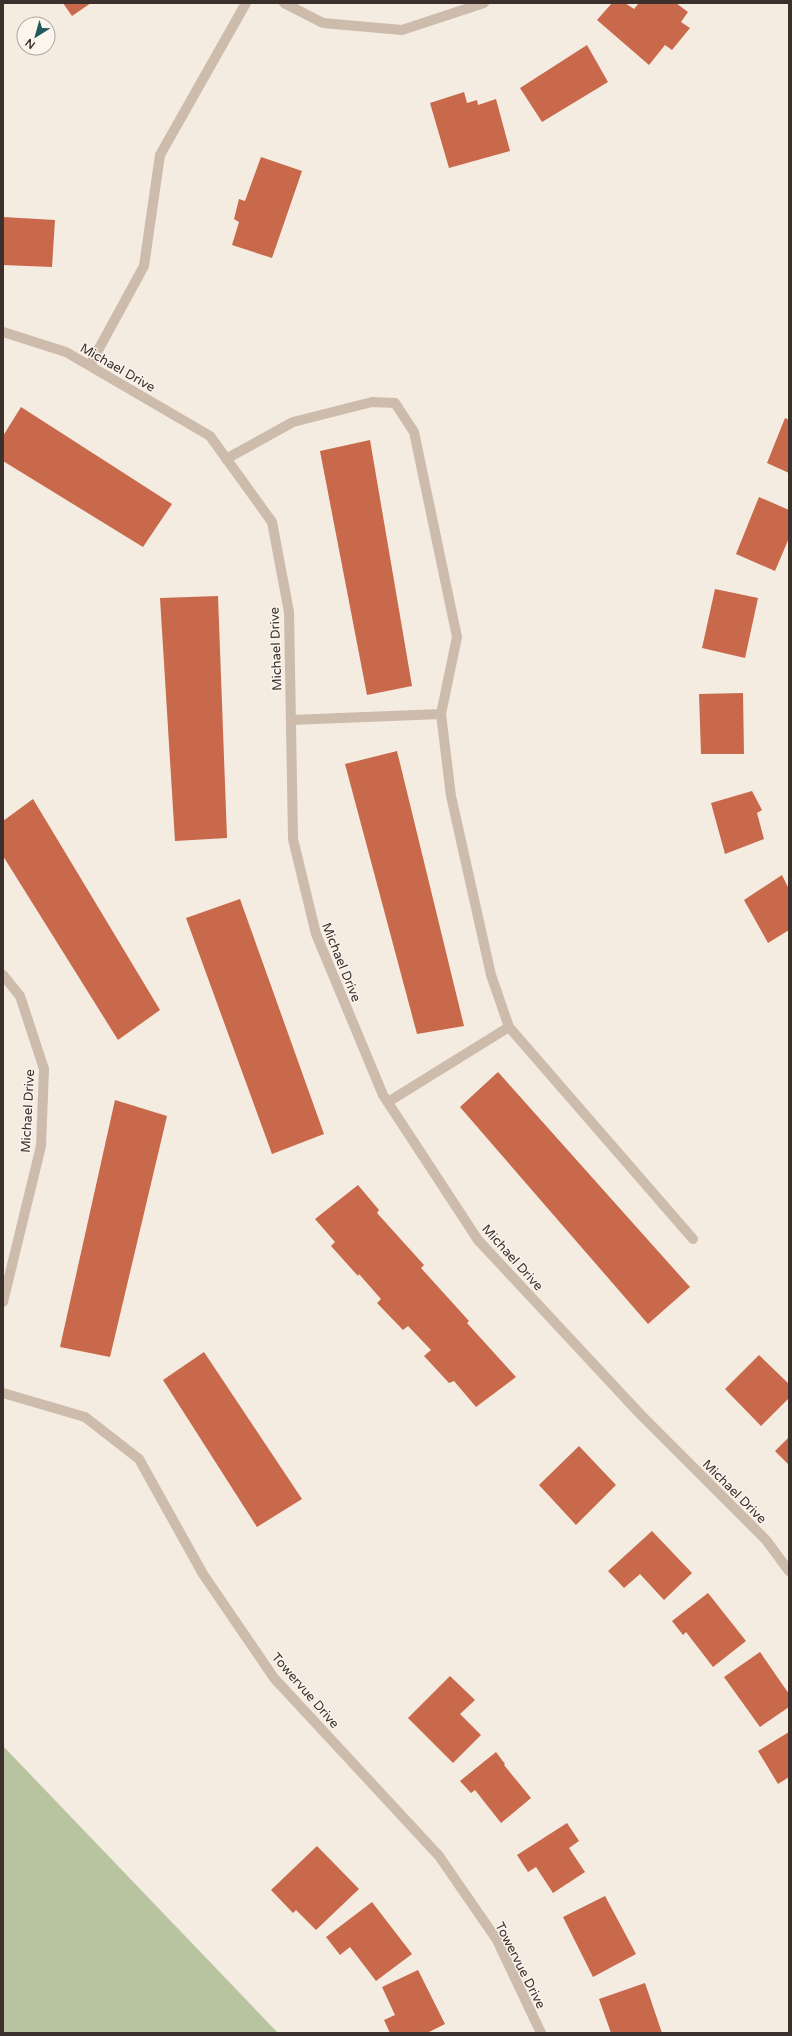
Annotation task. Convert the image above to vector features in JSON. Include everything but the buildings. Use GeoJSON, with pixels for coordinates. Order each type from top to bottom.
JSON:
{"type":"FeatureCollection","features":[{"type":"Feature","properties":{"kind":"street"},"geometry":{"type":"LineString","coordinates":[[90,365],[144,266],[160,155],[246,3]]}},
{"type":"Feature","properties":{"kind":"street"},"geometry":{"type":"LineString","coordinates":[[284,3],[323,23],[402,30],[484,3]]}},
{"type":"Feature","properties":{"kind":"street","name":"Michael Drive"},"geometry":{"type":"LineString","coordinates":[[3,332],[66,352],[210,436],[272,522],[289,612],[293,839],[316,934],[388,1102],[478,1240],[641,1415],[766,1540],[789,1571]]}},
{"type":"Feature","properties":{"kind":"street"},"geometry":{"type":"LineString","coordinates":[[226,459],[293,422],[372,402],[394,403],[414,432],[457,637],[441,714],[451,796],[491,975],[509,1027],[693,1239]]}},
{"type":"Feature","properties":{"kind":"street"},"geometry":{"type":"LineString","coordinates":[[291,720],[441,714]]}},
{"type":"Feature","properties":{"kind":"street","name":"Michael Drive"},"geometry":{"type":"LineString","coordinates":[[3,975],[20,996],[44,1070],[41,1146],[3,1302]]}},
{"type":"Feature","properties":{"kind":"street"},"geometry":{"type":"LineString","coordinates":[[388,1102],[509,1027]]}},
{"type":"Feature","properties":{"kind":"street","name":"Towervue Drive"},"geometry":{"type":"LineString","coordinates":[[3,1393],[85,1417],[139,1459],[203,1574],[274,1678],[439,1856],[497,1940],[541,2033]]}},
{"type":"Feature","properties":{"kind":"green space"},"geometry":{"type":"Polygon","coordinates":[[[3,1746],[278,2033],[3,2033],[3,1746]]]}}]}
